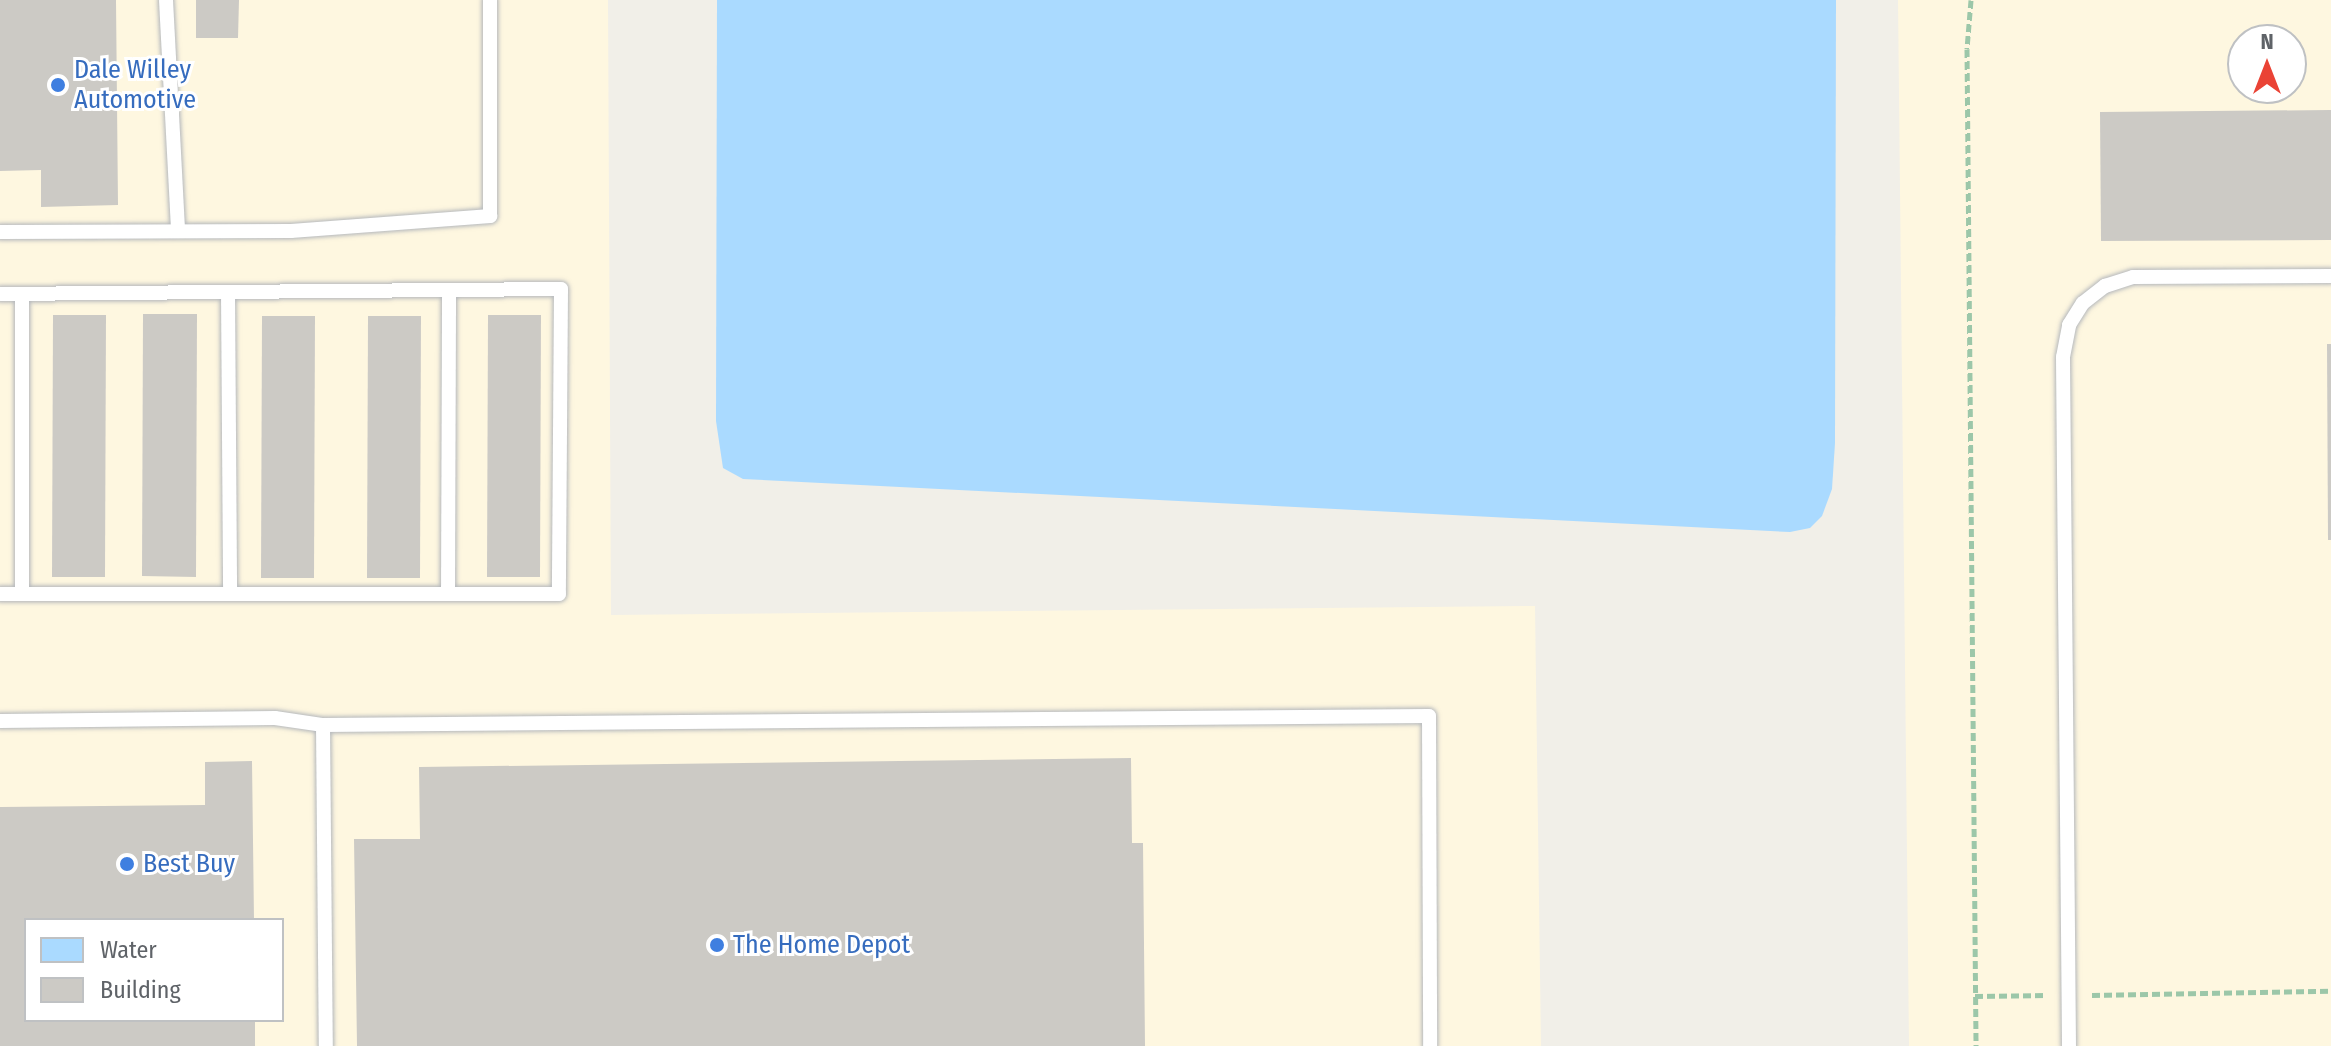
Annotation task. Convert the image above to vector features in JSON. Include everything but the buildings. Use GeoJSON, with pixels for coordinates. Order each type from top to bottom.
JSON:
{"type":"FeatureCollection","features":[{"type":"Feature","properties":{"kind":"lane"},"geometry":{"type":"LineString","coordinates":[[166,0],[178,228]]}},
{"type":"Feature","properties":{"kind":"lane"},"geometry":{"type":"LineString","coordinates":[[0,232],[178,228],[291,231],[490,216],[490,0]]}},
{"type":"Feature","properties":{"kind":"lane"},"geometry":{"type":"LineString","coordinates":[[2069,1046],[2063,357],[2069,325],[2083,303],[2105,286],[2133,277],[2331,276]]}},
{"type":"Feature","properties":{"kind":"lane"},"geometry":{"type":"LineString","coordinates":[[0,294],[561,289],[559,594],[0,594]]}},
{"type":"Feature","properties":{"kind":"lane"},"geometry":{"type":"LineString","coordinates":[[448,594],[449,290]]}},
{"type":"Feature","properties":{"kind":"lane"},"geometry":{"type":"LineString","coordinates":[[228,292],[230,594]]}},
{"type":"Feature","properties":{"kind":"lane"},"geometry":{"type":"LineString","coordinates":[[22,294],[22,594]]}},
{"type":"Feature","properties":{"kind":"lane"},"geometry":{"type":"LineString","coordinates":[[0,721],[275,718],[323,725],[1429,716],[1430,1046]]}},
{"type":"Feature","properties":{"kind":"lane"},"geometry":{"type":"LineString","coordinates":[[323,725],[326,1046]]}},
{"type":"Feature","properties":{"kind":"path"},"geometry":{"type":"LineString","coordinates":[[1971,0],[1967,49],[1976,1046]]}},
{"type":"Feature","properties":{"kind":"path"},"geometry":{"type":"LineString","coordinates":[[1975,996],[2331,991]]}},
{"type":"Feature","properties":{"kind":"shaded area"},"geometry":{"type":"Polygon","coordinates":[[[0,0],[608,0],[611,615],[1535,606],[1541,1046],[0,1046],[0,0]]]}},
{"type":"Feature","properties":{"kind":"shaded area"},"geometry":{"type":"Polygon","coordinates":[[[1898,0],[2331,0],[2331,1046],[1909,1046],[1898,0]]]}},
{"type":"Feature","properties":{"kind":"water"},"geometry":{"type":"Polygon","coordinates":[[[717,0],[1836,0],[1835,443],[1832,489],[1822,516],[1810,528],[1790,532],[743,479],[723,468],[716,421],[717,0]]]}},
{"type":"Feature","properties":{"kind":"place","name":"Dale Willey Automotive"},"geometry":{"type":"Point","coordinates":[58,85]}},
{"type":"Feature","properties":{"kind":"place","name":"Best Buy"},"geometry":{"type":"Point","coordinates":[127,864]}},
{"type":"Feature","properties":{"kind":"place","name":"The Home Depot"},"geometry":{"type":"Point","coordinates":[717,945]}}]}
